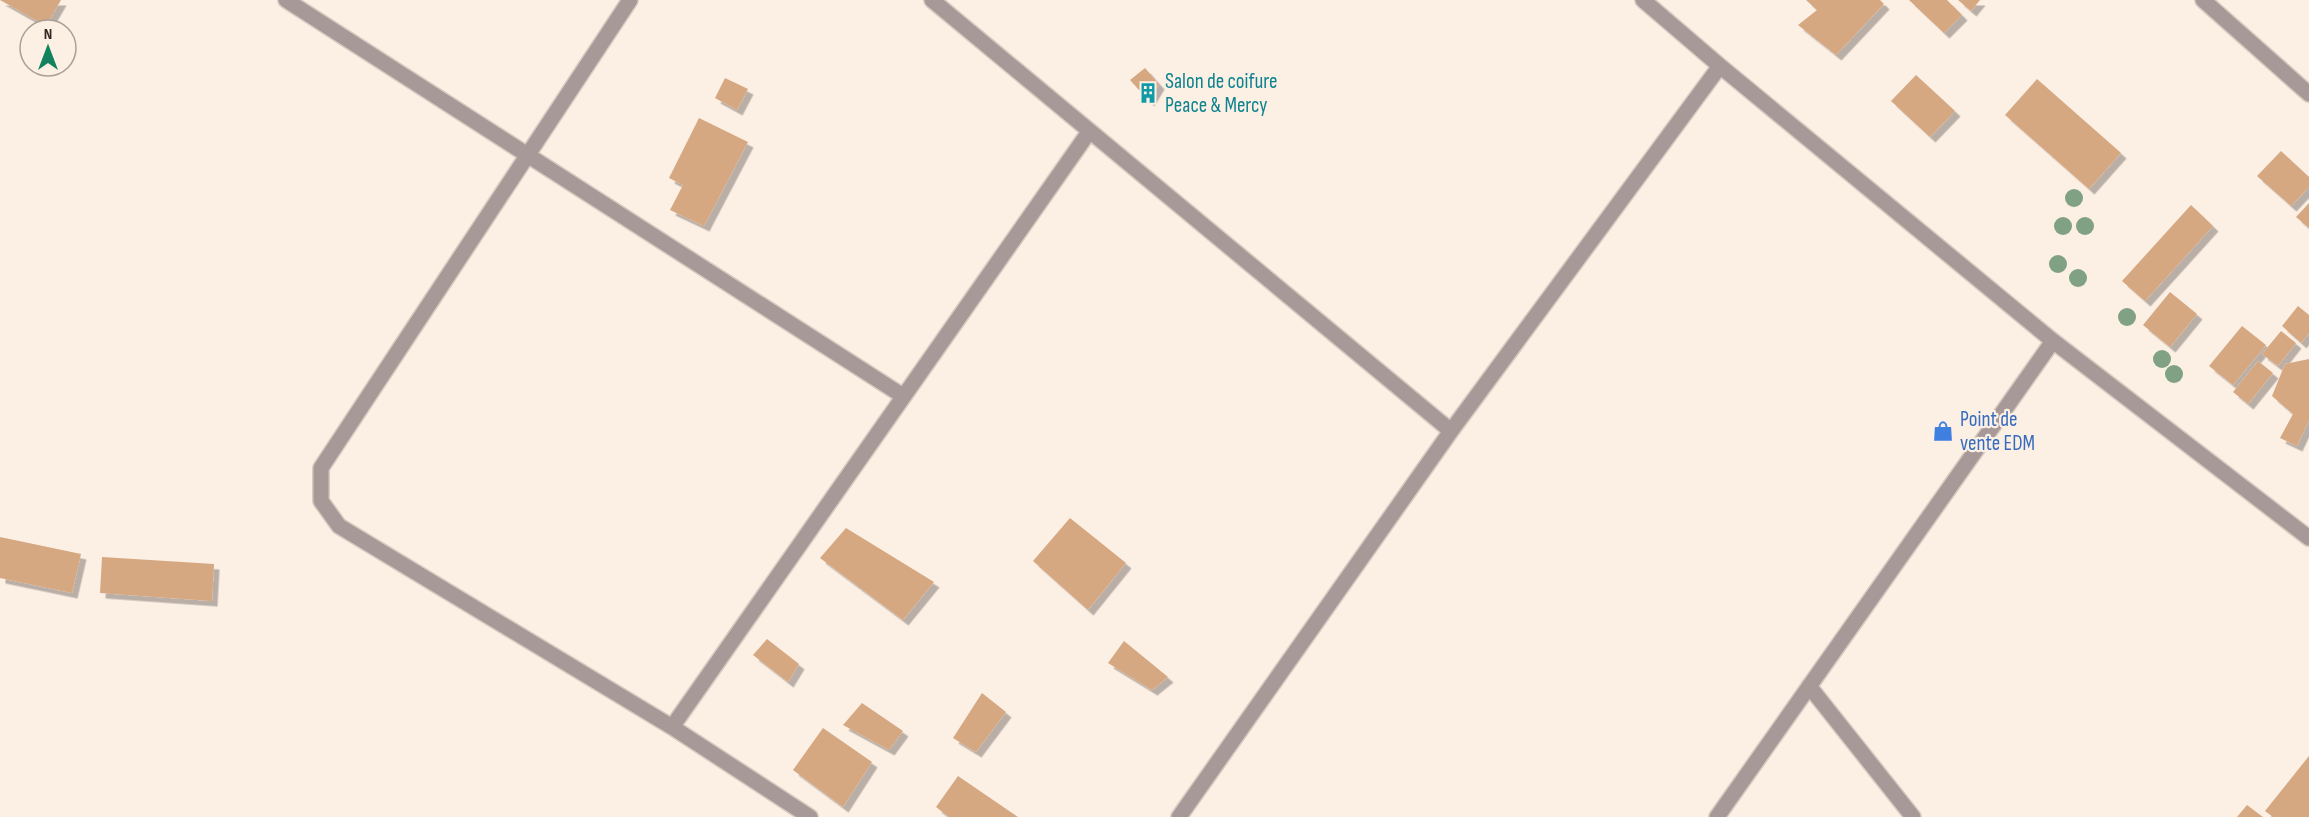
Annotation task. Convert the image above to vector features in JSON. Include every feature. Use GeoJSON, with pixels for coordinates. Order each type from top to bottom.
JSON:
{"type":"FeatureCollection","features":[{"type":"Feature","properties":{"kind":"street"},"geometry":{"type":"LineString","coordinates":[[286,0],[903,396]]}},
{"type":"Feature","properties":{"kind":"street"},"geometry":{"type":"LineString","coordinates":[[630,0],[321,468],[321,501],[339,526],[672,727],[810,817]]}},
{"type":"Feature","properties":{"kind":"street"},"geometry":{"type":"LineString","coordinates":[[932,0],[1451,431]]}},
{"type":"Feature","properties":{"kind":"street"},"geometry":{"type":"LineString","coordinates":[[1643,0],[2053,342],[2309,538]]}},
{"type":"Feature","properties":{"kind":"street"},"geometry":{"type":"LineString","coordinates":[[2203,0],[2309,94]]}},
{"type":"Feature","properties":{"kind":"street"},"geometry":{"type":"LineString","coordinates":[[1179,817],[1451,431],[1720,66]]}},
{"type":"Feature","properties":{"kind":"street"},"geometry":{"type":"LineString","coordinates":[[672,727],[1089,132]]}},
{"type":"Feature","properties":{"kind":"street"},"geometry":{"type":"LineString","coordinates":[[1717,817],[2053,342]]}},
{"type":"Feature","properties":{"kind":"street"},"geometry":{"type":"LineString","coordinates":[[1809,686],[1913,817]]}},
{"type":"Feature","properties":{"kind":"building"},"geometry":{"type":"Polygon","coordinates":[[[0,0],[61,0],[51,18],[32,18],[0,0]]]}},
{"type":"Feature","properties":{"kind":"building"},"geometry":{"type":"Polygon","coordinates":[[[1806,0],[1880,0],[1884,4],[1836,55],[1798,25],[1817,10],[1806,0]]]}},
{"type":"Feature","properties":{"kind":"building"},"geometry":{"type":"Polygon","coordinates":[[[1909,0],[1947,0],[1962,15],[1944,33],[1909,0]]]}},
{"type":"Feature","properties":{"kind":"building"},"geometry":{"type":"Polygon","coordinates":[[[1958,0],[1980,0],[1971,11],[1958,0]]]}},
{"type":"Feature","properties":{"kind":"building","name":"Salon de coifure Peace & Mercy"},"geometry":{"type":"Polygon","coordinates":[[[1145,68],[1159,84],[1149,101],[1130,80],[1145,68]]]}},
{"type":"Feature","properties":{"kind":"building"},"geometry":{"type":"Polygon","coordinates":[[[1916,75],[1955,111],[1930,137],[1891,101],[1916,75]]]}},
{"type":"Feature","properties":{"kind":"building"},"geometry":{"type":"Polygon","coordinates":[[[725,78],[748,89],[737,110],[715,98],[725,78]]]}},
{"type":"Feature","properties":{"kind":"building"},"geometry":{"type":"Polygon","coordinates":[[[2037,79],[2121,153],[2089,189],[2005,115],[2037,79]]]}},
{"type":"Feature","properties":{"kind":"building"},"geometry":{"type":"Polygon","coordinates":[[[699,118],[748,142],[704,226],[670,210],[683,185],[669,178],[699,118]]]}},
{"type":"Feature","properties":{"kind":"building"},"geometry":{"type":"Polygon","coordinates":[[[2281,151],[2309,177],[2309,187],[2291,206],[2257,176],[2281,151]]]}},
{"type":"Feature","properties":{"kind":"building"},"geometry":{"type":"Polygon","coordinates":[[[2309,203],[2309,228],[2296,217],[2309,203]]]}},
{"type":"Feature","properties":{"kind":"building"},"geometry":{"type":"Polygon","coordinates":[[[2191,205],[2213,226],[2145,301],[2122,281],[2191,205]]]}},
{"type":"Feature","properties":{"kind":"building"},"geometry":{"type":"Polygon","coordinates":[[[2170,292],[2197,314],[2170,347],[2143,325],[2170,292]]]}},
{"type":"Feature","properties":{"kind":"building"},"geometry":{"type":"Polygon","coordinates":[[[2298,306],[2309,315],[2309,333],[2301,343],[2282,326],[2298,306]]]}},
{"type":"Feature","properties":{"kind":"building"},"geometry":{"type":"Polygon","coordinates":[[[2242,326],[2266,345],[2233,385],[2209,366],[2242,326]]]}},
{"type":"Feature","properties":{"kind":"building"},"geometry":{"type":"Polygon","coordinates":[[[2281,331],[2296,343],[2278,366],[2262,354],[2281,331]]]}},
{"type":"Feature","properties":{"kind":"building"},"geometry":{"type":"Polygon","coordinates":[[[2309,359],[2309,420],[2297,446],[2280,438],[2293,414],[2272,396],[2285,364],[2309,359]]]}},
{"type":"Feature","properties":{"kind":"building"},"geometry":{"type":"Polygon","coordinates":[[[2258,361],[2273,373],[2248,404],[2233,392],[2258,361]]]}},
{"type":"Feature","properties":{"kind":"building"},"geometry":{"type":"Polygon","coordinates":[[[1070,518],[1126,563],[1088,610],[1033,561],[1070,518]]]}},
{"type":"Feature","properties":{"kind":"building"},"geometry":{"type":"Polygon","coordinates":[[[846,528],[934,582],[903,620],[820,558],[846,528]]]}},
{"type":"Feature","properties":{"kind":"building"},"geometry":{"type":"Polygon","coordinates":[[[0,537],[81,554],[72,593],[0,578],[0,537]]]}},
{"type":"Feature","properties":{"kind":"building"},"geometry":{"type":"Polygon","coordinates":[[[102,557],[214,564],[212,601],[100,593],[102,557]]]}},
{"type":"Feature","properties":{"kind":"building"},"geometry":{"type":"Polygon","coordinates":[[[767,639],[799,664],[788,682],[753,655],[767,639]]]}},
{"type":"Feature","properties":{"kind":"building"},"geometry":{"type":"Polygon","coordinates":[[[1124,641],[1168,677],[1152,690],[1108,663],[1124,641]]]}},
{"type":"Feature","properties":{"kind":"building"},"geometry":{"type":"Polygon","coordinates":[[[982,693],[1006,712],[976,752],[953,738],[982,693]]]}},
{"type":"Feature","properties":{"kind":"building"},"geometry":{"type":"Polygon","coordinates":[[[862,703],[903,731],[889,750],[843,725],[862,703]]]}},
{"type":"Feature","properties":{"kind":"building"},"geometry":{"type":"Polygon","coordinates":[[[823,728],[872,762],[843,807],[793,770],[823,728]]]}},
{"type":"Feature","properties":{"kind":"building"},"geometry":{"type":"Polygon","coordinates":[[[2309,756],[2309,817],[2273,817],[2265,811],[2309,756]]]}},
{"type":"Feature","properties":{"kind":"building"},"geometry":{"type":"Polygon","coordinates":[[[958,776],[1018,817],[949,817],[936,807],[958,776]]]}},
{"type":"Feature","properties":{"kind":"building"},"geometry":{"type":"Polygon","coordinates":[[[2247,805],[2263,817],[2237,817],[2247,805]]]}},
{"type":"Feature","properties":{"kind":"place","name":"Salon de coifure Peace & Mercy"},"geometry":{"type":"Point","coordinates":[1148,93]}},
{"type":"Feature","properties":{"kind":"place","name":"Point de vente EDM"},"geometry":{"type":"Point","coordinates":[1943,431]}}]}
